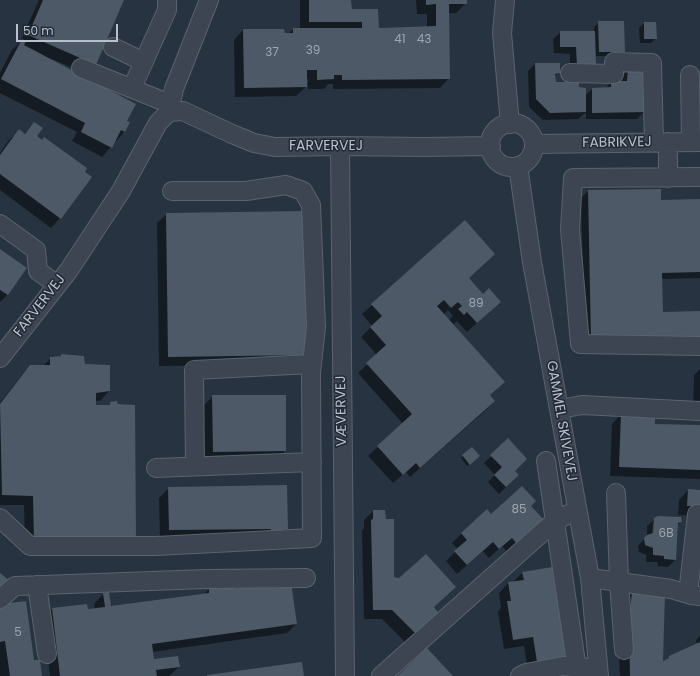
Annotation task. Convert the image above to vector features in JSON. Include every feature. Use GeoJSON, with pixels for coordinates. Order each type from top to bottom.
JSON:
{"type":"FeatureCollection","features":[{"type":"Feature","properties":{"kind":"street"},"geometry":{"type":"LineString","coordinates":[[132,88],[167,10],[167,0]]}},
{"type":"Feature","properties":{"kind":"street","name":"FARVERVEJ"},"geometry":{"type":"LineString","coordinates":[[0,358],[69,270],[121,191],[158,123],[169,108],[174,89],[209,0]]}},
{"type":"Feature","properties":{"kind":"street"},"geometry":{"type":"LineString","coordinates":[[505,0],[502,33],[510,124]]}},
{"type":"Feature","properties":{"kind":"street"},"geometry":{"type":"LineString","coordinates":[[113,47],[144,62]]}},
{"type":"Feature","properties":{"kind":"street"},"geometry":{"type":"LineString","coordinates":[[570,73],[614,74],[614,62],[652,63],[661,142],[668,178]]}},
{"type":"Feature","properties":{"kind":"street"},"geometry":{"type":"LineString","coordinates":[[81,68],[132,88],[169,108]]}},
{"type":"Feature","properties":{"kind":"street"},"geometry":{"type":"LineString","coordinates":[[690,75],[696,142]]}},
{"type":"Feature","properties":{"kind":"street","name":"FARVERVEJ"},"geometry":{"type":"LineString","coordinates":[[169,108],[183,111],[254,143],[276,147],[491,146]]}},
{"type":"Feature","properties":{"kind":"street"},"geometry":{"type":"LineString","coordinates":[[510,124],[521,125],[526,128],[530,133],[534,144],[533,154],[530,158],[523,164],[512,167],[499,163],[492,152],[491,146],[493,136],[496,131],[504,125],[510,124]]}},
{"type":"Feature","properties":{"kind":"street","name":"FABRIKVEJ"},"geometry":{"type":"LineString","coordinates":[[534,144],[696,142]]}},
{"type":"Feature","properties":{"kind":"street","name":"VÆVERVEJ"},"geometry":{"type":"LineString","coordinates":[[340,146],[345,676]]}},
{"type":"Feature","properties":{"kind":"street","name":"GAMMEL SKIVEVEJ"},"geometry":{"type":"LineString","coordinates":[[518,166],[532,262],[590,578],[599,672]]}},
{"type":"Feature","properties":{"kind":"street"},"geometry":{"type":"LineString","coordinates":[[700,178],[572,178],[570,229],[580,344],[700,346]]}},
{"type":"Feature","properties":{"kind":"street"},"geometry":{"type":"LineString","coordinates":[[0,518],[30,546],[156,546],[312,538],[312,364],[316,327],[311,205],[303,191],[286,186],[246,191],[172,191]]}},
{"type":"Feature","properties":{"kind":"street"},"geometry":{"type":"LineString","coordinates":[[0,224],[36,250],[38,271],[57,285]]}},
{"type":"Feature","properties":{"kind":"street"},"geometry":{"type":"LineString","coordinates":[[195,466],[194,370],[312,364]]}},
{"type":"Feature","properties":{"kind":"street"},"geometry":{"type":"LineString","coordinates":[[560,409],[582,405],[700,411]]}},
{"type":"Feature","properties":{"kind":"street"},"geometry":{"type":"LineString","coordinates":[[546,461],[577,672]]}},
{"type":"Feature","properties":{"kind":"street"},"geometry":{"type":"LineString","coordinates":[[156,468],[312,462]]}},
{"type":"Feature","properties":{"kind":"street"},"geometry":{"type":"LineString","coordinates":[[616,493],[619,582],[624,650]]}},
{"type":"Feature","properties":{"kind":"street"},"geometry":{"type":"LineString","coordinates":[[381,676],[556,521],[577,510]]}},
{"type":"Feature","properties":{"kind":"street"},"geometry":{"type":"LineString","coordinates":[[590,578],[671,589],[694,595],[697,514]]}},
{"type":"Feature","properties":{"kind":"street"},"geometry":{"type":"LineString","coordinates":[[0,599],[15,586],[206,579],[306,578]]}},
{"type":"Feature","properties":{"kind":"street"},"geometry":{"type":"LineString","coordinates":[[37,585],[47,654]]}},
{"type":"Feature","properties":{"kind":"street"},"geometry":{"type":"LineString","coordinates":[[520,676],[526,673],[563,666],[577,672],[599,672]]}},
{"type":"Feature","properties":{"kind":"building"},"geometry":{"type":"Polygon","coordinates":[[[43,0],[124,0],[96,65],[28,35],[43,0]]]}},
{"type":"Feature","properties":{"kind":"building"},"geometry":{"type":"Polygon","coordinates":[[[309,0],[351,0],[352,9],[378,9],[379,28],[436,26],[436,4],[426,5],[426,0],[467,0],[467,4],[449,4],[450,79],[342,80],[342,75],[334,75],[334,79],[317,80],[317,70],[307,70],[307,87],[244,88],[243,29],[284,29],[285,33],[293,33],[293,28],[362,28],[362,22],[309,22],[309,0]]]}},
{"type":"Feature","properties":{"kind":"building"},"geometry":{"type":"Polygon","coordinates":[[[598,21],[624,21],[625,52],[599,52],[598,21]]]}},
{"type":"Feature","properties":{"kind":"building"},"geometry":{"type":"Polygon","coordinates":[[[644,22],[656,22],[657,39],[644,39],[644,22]]]}},
{"type":"Feature","properties":{"kind":"building"},"geometry":{"type":"Polygon","coordinates":[[[560,31],[595,31],[596,65],[577,66],[576,47],[560,47],[560,31]]]}},
{"type":"Feature","properties":{"kind":"building"},"geometry":{"type":"Polygon","coordinates":[[[22,39],[26,41],[24,45],[136,104],[127,121],[130,122],[125,132],[121,130],[112,148],[81,132],[85,123],[1,79],[22,39]]]}},
{"type":"Feature","properties":{"kind":"building"},"geometry":{"type":"Polygon","coordinates":[[[535,63],[560,63],[560,73],[555,74],[556,82],[579,82],[579,87],[586,88],[586,112],[550,113],[536,99],[535,63]]]}},
{"type":"Feature","properties":{"kind":"building"},"geometry":{"type":"Polygon","coordinates":[[[628,69],[645,69],[645,112],[592,113],[592,88],[611,87],[611,81],[627,81],[628,69]]]}},
{"type":"Feature","properties":{"kind":"building"},"geometry":{"type":"Polygon","coordinates":[[[34,122],[43,128],[37,136],[42,140],[44,137],[87,168],[85,172],[92,177],[61,219],[0,174],[0,155],[19,129],[25,134],[34,122]]]}},
{"type":"Feature","properties":{"kind":"building"},"geometry":{"type":"Polygon","coordinates":[[[661,189],[661,200],[700,199],[700,272],[662,273],[663,312],[700,311],[700,337],[591,340],[588,190],[661,189]]]}},
{"type":"Feature","properties":{"kind":"building"},"geometry":{"type":"Polygon","coordinates":[[[306,211],[308,355],[168,357],[166,213],[306,211]]]}},
{"type":"Feature","properties":{"kind":"building"},"geometry":{"type":"Polygon","coordinates":[[[465,220],[495,254],[469,278],[483,294],[489,288],[501,302],[477,323],[467,312],[464,315],[458,309],[462,306],[458,302],[451,308],[444,300],[437,306],[505,382],[490,395],[495,401],[420,468],[416,463],[403,475],[377,446],[412,414],[366,363],[386,345],[370,327],[382,316],[371,304],[465,220]]]}},
{"type":"Feature","properties":{"kind":"building"},"geometry":{"type":"Polygon","coordinates":[[[0,249],[27,268],[8,295],[0,290],[0,249]]]}},
{"type":"Feature","properties":{"kind":"building"},"geometry":{"type":"Polygon","coordinates":[[[61,354],[84,356],[85,364],[110,365],[110,391],[96,393],[96,405],[110,405],[110,402],[117,401],[118,404],[135,405],[136,540],[34,541],[33,496],[2,495],[0,404],[30,365],[50,365],[50,357],[61,356],[61,354]]]}},
{"type":"Feature","properties":{"kind":"building"},"geometry":{"type":"Polygon","coordinates":[[[212,395],[286,395],[286,451],[213,452],[212,395]]]}},
{"type":"Feature","properties":{"kind":"building"},"geometry":{"type":"Polygon","coordinates":[[[621,413],[655,414],[655,424],[700,425],[700,470],[619,467],[621,413]]]}},
{"type":"Feature","properties":{"kind":"building"},"geometry":{"type":"Polygon","coordinates":[[[508,438],[527,459],[515,471],[519,475],[506,487],[494,475],[502,467],[490,455],[508,438]]]}},
{"type":"Feature","properties":{"kind":"building"},"geometry":{"type":"Polygon","coordinates":[[[472,447],[480,456],[470,465],[462,455],[472,447]]]}},
{"type":"Feature","properties":{"kind":"building"},"geometry":{"type":"Polygon","coordinates":[[[287,485],[288,529],[284,529],[284,532],[271,533],[271,529],[169,530],[168,487],[287,485]]]}},
{"type":"Feature","properties":{"kind":"building"},"geometry":{"type":"Polygon","coordinates":[[[522,486],[536,501],[531,506],[545,521],[517,544],[512,538],[499,549],[493,542],[467,565],[454,551],[467,540],[461,533],[487,509],[491,514],[522,486]]]}},
{"type":"Feature","properties":{"kind":"building"},"geometry":{"type":"Polygon","coordinates":[[[688,489],[700,490],[700,506],[687,506],[688,489]]]}},
{"type":"Feature","properties":{"kind":"building"},"geometry":{"type":"Polygon","coordinates":[[[373,510],[385,510],[386,519],[394,519],[394,577],[399,578],[426,554],[456,587],[434,607],[440,615],[417,635],[392,610],[373,610],[371,520],[373,519],[373,510]]]}},
{"type":"Feature","properties":{"kind":"building"},"geometry":{"type":"Polygon","coordinates":[[[658,516],[681,517],[682,522],[678,523],[676,560],[664,559],[664,556],[653,555],[653,548],[645,545],[644,538],[653,533],[654,518],[658,516]]]}},
{"type":"Feature","properties":{"kind":"building"},"geometry":{"type":"Polygon","coordinates":[[[552,567],[567,658],[537,662],[533,637],[513,640],[507,601],[511,601],[508,582],[524,580],[522,572],[552,567]]]}},
{"type":"Feature","properties":{"kind":"building"},"geometry":{"type":"Polygon","coordinates":[[[0,573],[10,581],[0,594],[0,573]]]}},
{"type":"Feature","properties":{"kind":"building"},"geometry":{"type":"Polygon","coordinates":[[[291,582],[297,624],[152,644],[154,659],[178,656],[180,667],[156,670],[157,676],[60,676],[52,608],[87,604],[88,609],[105,607],[103,593],[109,592],[111,606],[209,593],[209,588],[234,584],[235,589],[291,582]]]}},
{"type":"Feature","properties":{"kind":"building"},"geometry":{"type":"Polygon","coordinates":[[[632,591],[665,593],[663,661],[669,658],[669,656],[700,642],[700,676],[630,676],[629,623],[632,591]]]}},
{"type":"Feature","properties":{"kind":"building"},"geometry":{"type":"Polygon","coordinates":[[[26,601],[34,660],[40,660],[42,676],[10,676],[5,641],[0,642],[0,604],[26,601]]]}},
{"type":"Feature","properties":{"kind":"building"},"geometry":{"type":"Polygon","coordinates":[[[427,648],[453,676],[397,676],[427,648]]]}},
{"type":"Feature","properties":{"kind":"building"},"geometry":{"type":"Polygon","coordinates":[[[302,662],[304,676],[207,676],[207,675],[302,662]]]}}]}
